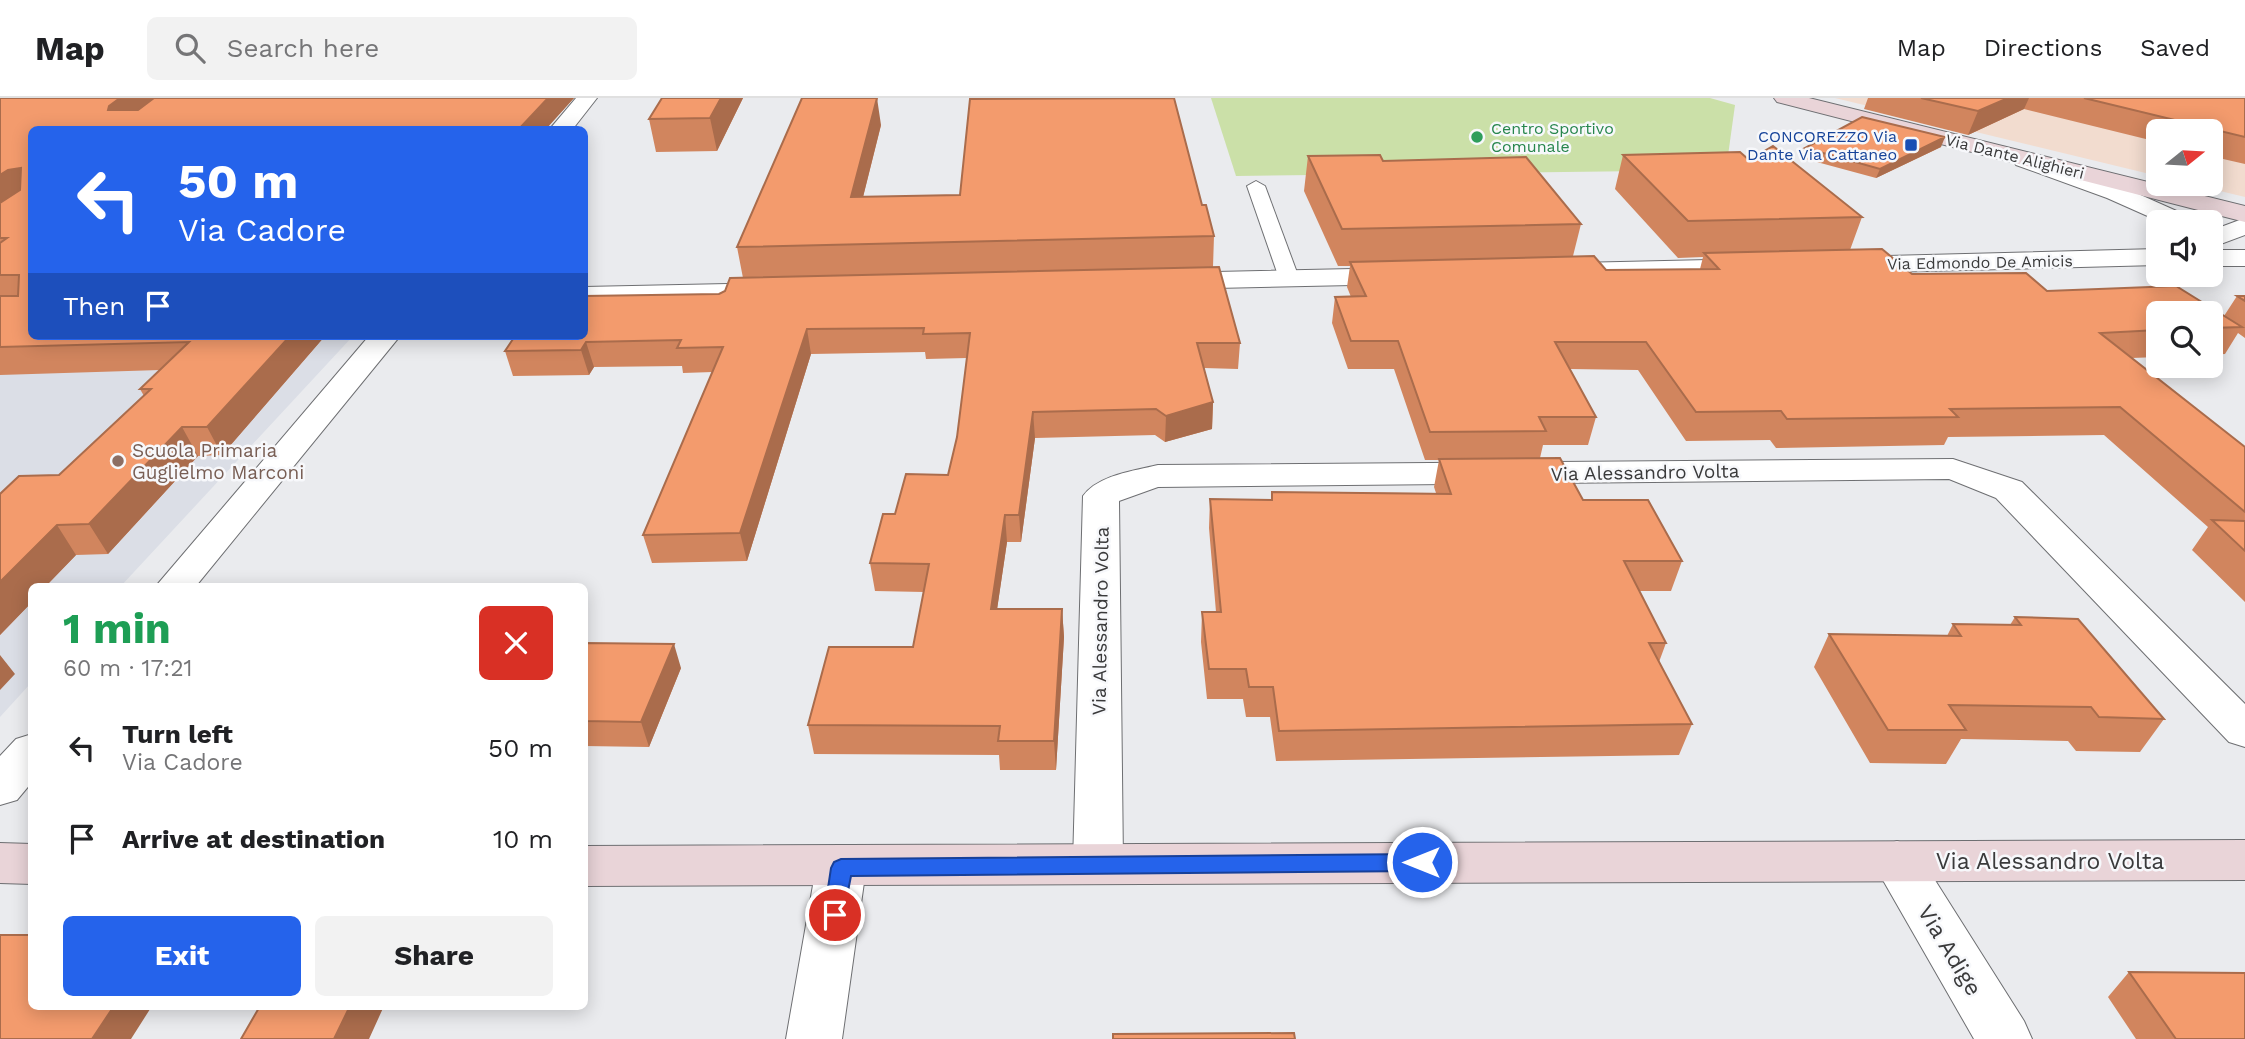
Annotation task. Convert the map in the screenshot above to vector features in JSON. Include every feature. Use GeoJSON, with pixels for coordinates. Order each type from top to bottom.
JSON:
{"type":"FeatureCollection","features":[{"type":"Feature","properties":{"kind":"street"},"geometry":{"type":"LineString","coordinates":[[563,126],[587,98]]}},
{"type":"Feature","properties":{"kind":"street","name":"Via Dante Alighieri"},"geometry":{"type":"LineString","coordinates":[[1784,98],[2245,214]]}},
{"type":"Feature","properties":{"kind":"street"},"geometry":{"type":"LineString","coordinates":[[2012,155],[2116,193],[2154,210]]}},
{"type":"Feature","properties":{"kind":"street"},"geometry":{"type":"LineString","coordinates":[[2223,235],[2245,226]]}},
{"type":"Feature","properties":{"kind":"street","name":"Via Edmondo De Amicis"},"geometry":{"type":"LineString","coordinates":[[1821,265],[2146,257]]}},
{"type":"Feature","properties":{"kind":"street"},"geometry":{"type":"LineString","coordinates":[[2223,258],[2245,258]]}},
{"type":"Feature","properties":{"kind":"street"},"geometry":{"type":"LineString","coordinates":[[1545,272],[1779,266]]}},
{"type":"Feature","properties":{"kind":"street"},"geometry":{"type":"LineString","coordinates":[[1151,282],[1421,275]]}},
{"type":"Feature","properties":{"kind":"street"},"geometry":{"type":"LineString","coordinates":[[588,295],[806,290]]}},
{"type":"Feature","properties":{"kind":"street"},"geometry":{"type":"LineString","coordinates":[[178,583],[382,340]]}},
{"type":"Feature","properties":{"kind":"street","name":"Via Alessandro Volta"},"geometry":{"type":"LineString","coordinates":[[1098,863],[1101,496],[1129,483],[1158,477],[1953,469],[2009,490],[2245,731]]}},
{"type":"Feature","properties":{"kind":"street"},"geometry":{"type":"LineString","coordinates":[[0,786],[28,755]]}},
{"type":"Feature","properties":{"kind":"street","name":"Via Alessandro Volta"},"geometry":{"type":"LineString","coordinates":[[588,866],[841,868],[1098,863],[2245,860]]}},
{"type":"Feature","properties":{"kind":"street","name":"Via Adige"},"geometry":{"type":"LineString","coordinates":[[1898,861],[2004,1039]]}},
{"type":"Feature","properties":{"kind":"street"},"geometry":{"type":"LineString","coordinates":[[0,863],[28,864]]}},
{"type":"Feature","properties":{"kind":"street"},"geometry":{"type":"LineString","coordinates":[[814,1039],[841,868]]}},
{"type":"Feature","properties":{"kind":"lane"},"geometry":{"type":"LineString","coordinates":[[1256,186],[1289,278]]}},
{"type":"Feature","properties":{"kind":"shaded area"},"geometry":{"type":"Polygon","coordinates":[[[1835,98],[2245,98],[2245,197],[2223,192],[2223,119],[2146,119],[2146,173],[1835,98]]]}},
{"type":"Feature","properties":{"kind":"shaded area","name":"Scuola Primaria Guglielmo Marconi"},"geometry":{"type":"Polygon","coordinates":[[[0,327],[28,335],[28,340],[349,340],[124,583],[28,583],[28,686],[0,717],[0,327]]]}},
{"type":"Feature","properties":{"kind":"green space","name":"Centro Sportivo Comunale"},"geometry":{"type":"Polygon","coordinates":[[[1211,98],[1710,98],[1735,105],[1726,170],[1236,176],[1211,98]]]}},
{"type":"Feature","properties":{"kind":"building"},"geometry":{"type":"Polygon","coordinates":[[[0,98],[120,98],[109,106],[108,110],[138,110],[154,98],[548,98],[522,126],[28,126],[28,340],[286,340],[207,427],[182,427],[89,524],[57,525],[0,582],[0,494],[19,476],[59,475],[151,389],[140,389],[189,342],[0,347],[0,296],[18,296],[19,275],[0,275],[0,243],[7,238],[0,238],[0,203],[20,190],[21,168],[8,170],[0,175],[0,98]]]}},
{"type":"Feature","properties":{"kind":"building"},"geometry":{"type":"Polygon","coordinates":[[[662,98],[721,98],[710,118],[649,119],[662,98]]]}},
{"type":"Feature","properties":{"kind":"building"},"geometry":{"type":"Polygon","coordinates":[[[802,98],[877,98],[851,197],[960,195],[970,99],[1174,98],[1202,205],[1206,205],[1214,236],[737,247],[802,98]]]}},
{"type":"Feature","properties":{"kind":"building"},"geometry":{"type":"Polygon","coordinates":[[[1921,98],[2008,98],[1978,111],[1921,98]]]}},
{"type":"Feature","properties":{"kind":"building"},"geometry":{"type":"Polygon","coordinates":[[[2084,98],[2245,98],[2245,137],[2223,132],[2223,119],[2171,119],[2084,98]]]}},
{"type":"Feature","properties":{"kind":"building"},"geometry":{"type":"Polygon","coordinates":[[[1862,117],[1945,137],[1880,169],[1805,148],[1862,117]]]}},
{"type":"Feature","properties":{"kind":"building"},"geometry":{"type":"Polygon","coordinates":[[[1773,146],[1862,217],[1688,221],[1623,155],[1740,152],[1749,160],[1773,146]]]}},
{"type":"Feature","properties":{"kind":"building"},"geometry":{"type":"Polygon","coordinates":[[[1380,155],[1383,161],[1526,157],[1581,224],[1342,229],[1308,156],[1380,155]]]}},
{"type":"Feature","properties":{"kind":"building"},"geometry":{"type":"Polygon","coordinates":[[[1882,249],[1912,274],[2026,273],[2047,291],[2178,287],[2200,301],[2146,301],[2146,331],[2100,333],[2146,369],[2146,378],[2157,378],[2245,447],[2245,512],[2120,407],[1950,409],[1958,417],[1787,419],[1781,411],[1696,412],[1646,342],[1555,342],[1596,417],[1539,417],[1546,431],[1430,432],[1398,341],[1351,341],[1335,297],[1366,296],[1350,262],[1594,256],[1606,270],[1719,269],[1704,253],[1882,249]]]}},
{"type":"Feature","properties":{"kind":"building"},"geometry":{"type":"Polygon","coordinates":[[[1219,267],[1240,343],[1197,343],[1213,402],[1166,416],[1156,409],[1033,412],[1019,515],[1005,515],[991,609],[1062,609],[1054,741],[998,741],[1000,726],[808,725],[829,647],[913,647],[929,564],[870,563],[883,514],[895,514],[906,474],[948,475],[957,437],[970,333],[923,334],[924,328],[807,329],[740,533],[643,535],[723,347],[677,348],[681,340],[586,342],[581,350],[505,351],[512,340],[588,340],[588,296],[719,294],[725,291],[730,278],[1219,267]]]}},
{"type":"Feature","properties":{"kind":"building"},"geometry":{"type":"Polygon","coordinates":[[[2223,315],[2242,327],[2223,328],[2223,315]]]}},
{"type":"Feature","properties":{"kind":"building"},"geometry":{"type":"Polygon","coordinates":[[[1560,458],[1583,500],[1648,500],[1682,561],[1624,561],[1666,643],[1649,643],[1692,724],[1279,731],[1273,687],[1249,687],[1246,669],[1209,669],[1202,612],[1221,612],[1210,499],[1272,500],[1272,492],[1451,494],[1439,459],[1560,458]]]}},
{"type":"Feature","properties":{"kind":"building"},"geometry":{"type":"Polygon","coordinates":[[[2212,520],[2245,521],[2245,551],[2212,520]]]}},
{"type":"Feature","properties":{"kind":"building"},"geometry":{"type":"Polygon","coordinates":[[[2015,617],[2078,619],[2164,719],[2099,717],[2091,707],[1949,705],[1966,730],[1888,730],[1829,634],[1961,636],[1953,624],[2021,625],[2015,617]]]}},
{"type":"Feature","properties":{"kind":"building"},"geometry":{"type":"Polygon","coordinates":[[[588,643],[674,644],[641,722],[588,721],[588,643]]]}},
{"type":"Feature","properties":{"kind":"building"},"geometry":{"type":"Polygon","coordinates":[[[0,935],[28,935],[28,1010],[111,1010],[92,1039],[0,1039],[0,935]]]}},
{"type":"Feature","properties":{"kind":"building"},"geometry":{"type":"Polygon","coordinates":[[[2129,972],[2245,973],[2245,1039],[2176,1039],[2129,972]]]}},
{"type":"Feature","properties":{"kind":"building"},"geometry":{"type":"Polygon","coordinates":[[[258,1010],[348,1010],[334,1039],[241,1039],[258,1010]]]}},
{"type":"Feature","properties":{"kind":"building"},"geometry":{"type":"Polygon","coordinates":[[[1294,1033],[1295,1039],[1113,1039],[1113,1034],[1294,1033]]]}},
{"type":"Feature","properties":{"kind":"place","name":"Centro Sportivo Comunale"},"geometry":{"type":"Point","coordinates":[1477,137]}},
{"type":"Feature","properties":{"kind":"place","name":"CONCOREZZO Via Dante Via Cattaneo"},"geometry":{"type":"Point","coordinates":[1911,145]}},
{"type":"Feature","properties":{"kind":"place","name":"Scuola Primaria Guglielmo Marconi"},"geometry":{"type":"Point","coordinates":[118,461]}},
{"type":"Feature","properties":{"kind":"route"},"geometry":{"type":"LineString","coordinates":[[835,915],[841,868],[1098,863],[1422,862]]}}]}
